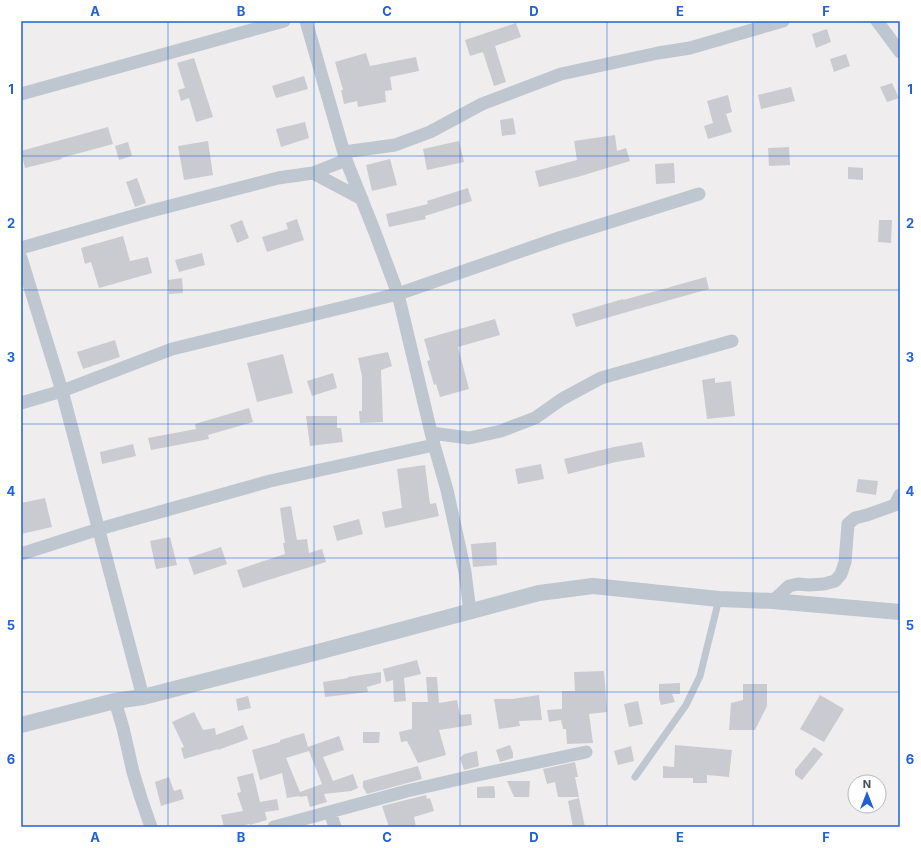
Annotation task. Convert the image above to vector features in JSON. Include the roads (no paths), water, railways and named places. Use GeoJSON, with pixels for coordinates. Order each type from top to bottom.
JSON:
{"type":"FeatureCollection","features":[{"type":"Feature","properties":{"kind":"street"},"geometry":{"type":"LineString","coordinates":[[21,94],[284,21]]}},
{"type":"Feature","properties":{"kind":"street"},"geometry":{"type":"LineString","coordinates":[[306,21],[345,156],[398,294],[432,439],[447,490],[465,572],[470,612]]}},
{"type":"Feature","properties":{"kind":"street"},"geometry":{"type":"LineString","coordinates":[[21,248],[147,212],[278,178],[313,173],[345,156],[395,145],[430,132],[482,104],[561,74],[658,53],[690,48],[783,21]]}},
{"type":"Feature","properties":{"kind":"street"},"geometry":{"type":"LineString","coordinates":[[877,21],[900,52]]}},
{"type":"Feature","properties":{"kind":"street"},"geometry":{"type":"LineString","coordinates":[[313,173],[362,199]]}},
{"type":"Feature","properties":{"kind":"street"},"geometry":{"type":"LineString","coordinates":[[21,403],[62,392],[172,349],[398,294],[559,238],[700,194]]}},
{"type":"Feature","properties":{"kind":"street"},"geometry":{"type":"LineString","coordinates":[[21,258],[62,392],[143,697]]}},
{"type":"Feature","properties":{"kind":"street"},"geometry":{"type":"LineString","coordinates":[[21,554],[99,529],[270,481],[432,439],[469,438],[501,431],[535,418],[562,399],[601,378],[732,341]]}},
{"type":"Feature","properties":{"kind":"street"},"geometry":{"type":"LineString","coordinates":[[773,601],[789,586],[798,584],[817,584],[835,580],[841,574],[845,562],[848,524],[855,518],[895,505],[900,495]]}},
{"type":"Feature","properties":{"kind":"street"},"geometry":{"type":"LineString","coordinates":[[21,725],[115,701],[143,697],[539,593],[593,586],[719,599],[773,601],[900,612]]}},
{"type":"Feature","properties":{"kind":"street"},"geometry":{"type":"LineString","coordinates":[[115,701],[133,772],[151,827]]}},
{"type":"Feature","properties":{"kind":"street"},"geometry":{"type":"LineString","coordinates":[[274,827],[468,777],[586,752]]}},
{"type":"Feature","properties":{"kind":"street"},"geometry":{"type":"LineString","coordinates":[[330,812],[335,827]]}},
{"type":"Feature","properties":{"kind":"lane"},"geometry":{"type":"LineString","coordinates":[[635,778],[686,705],[700,676],[719,599]]}}]}
